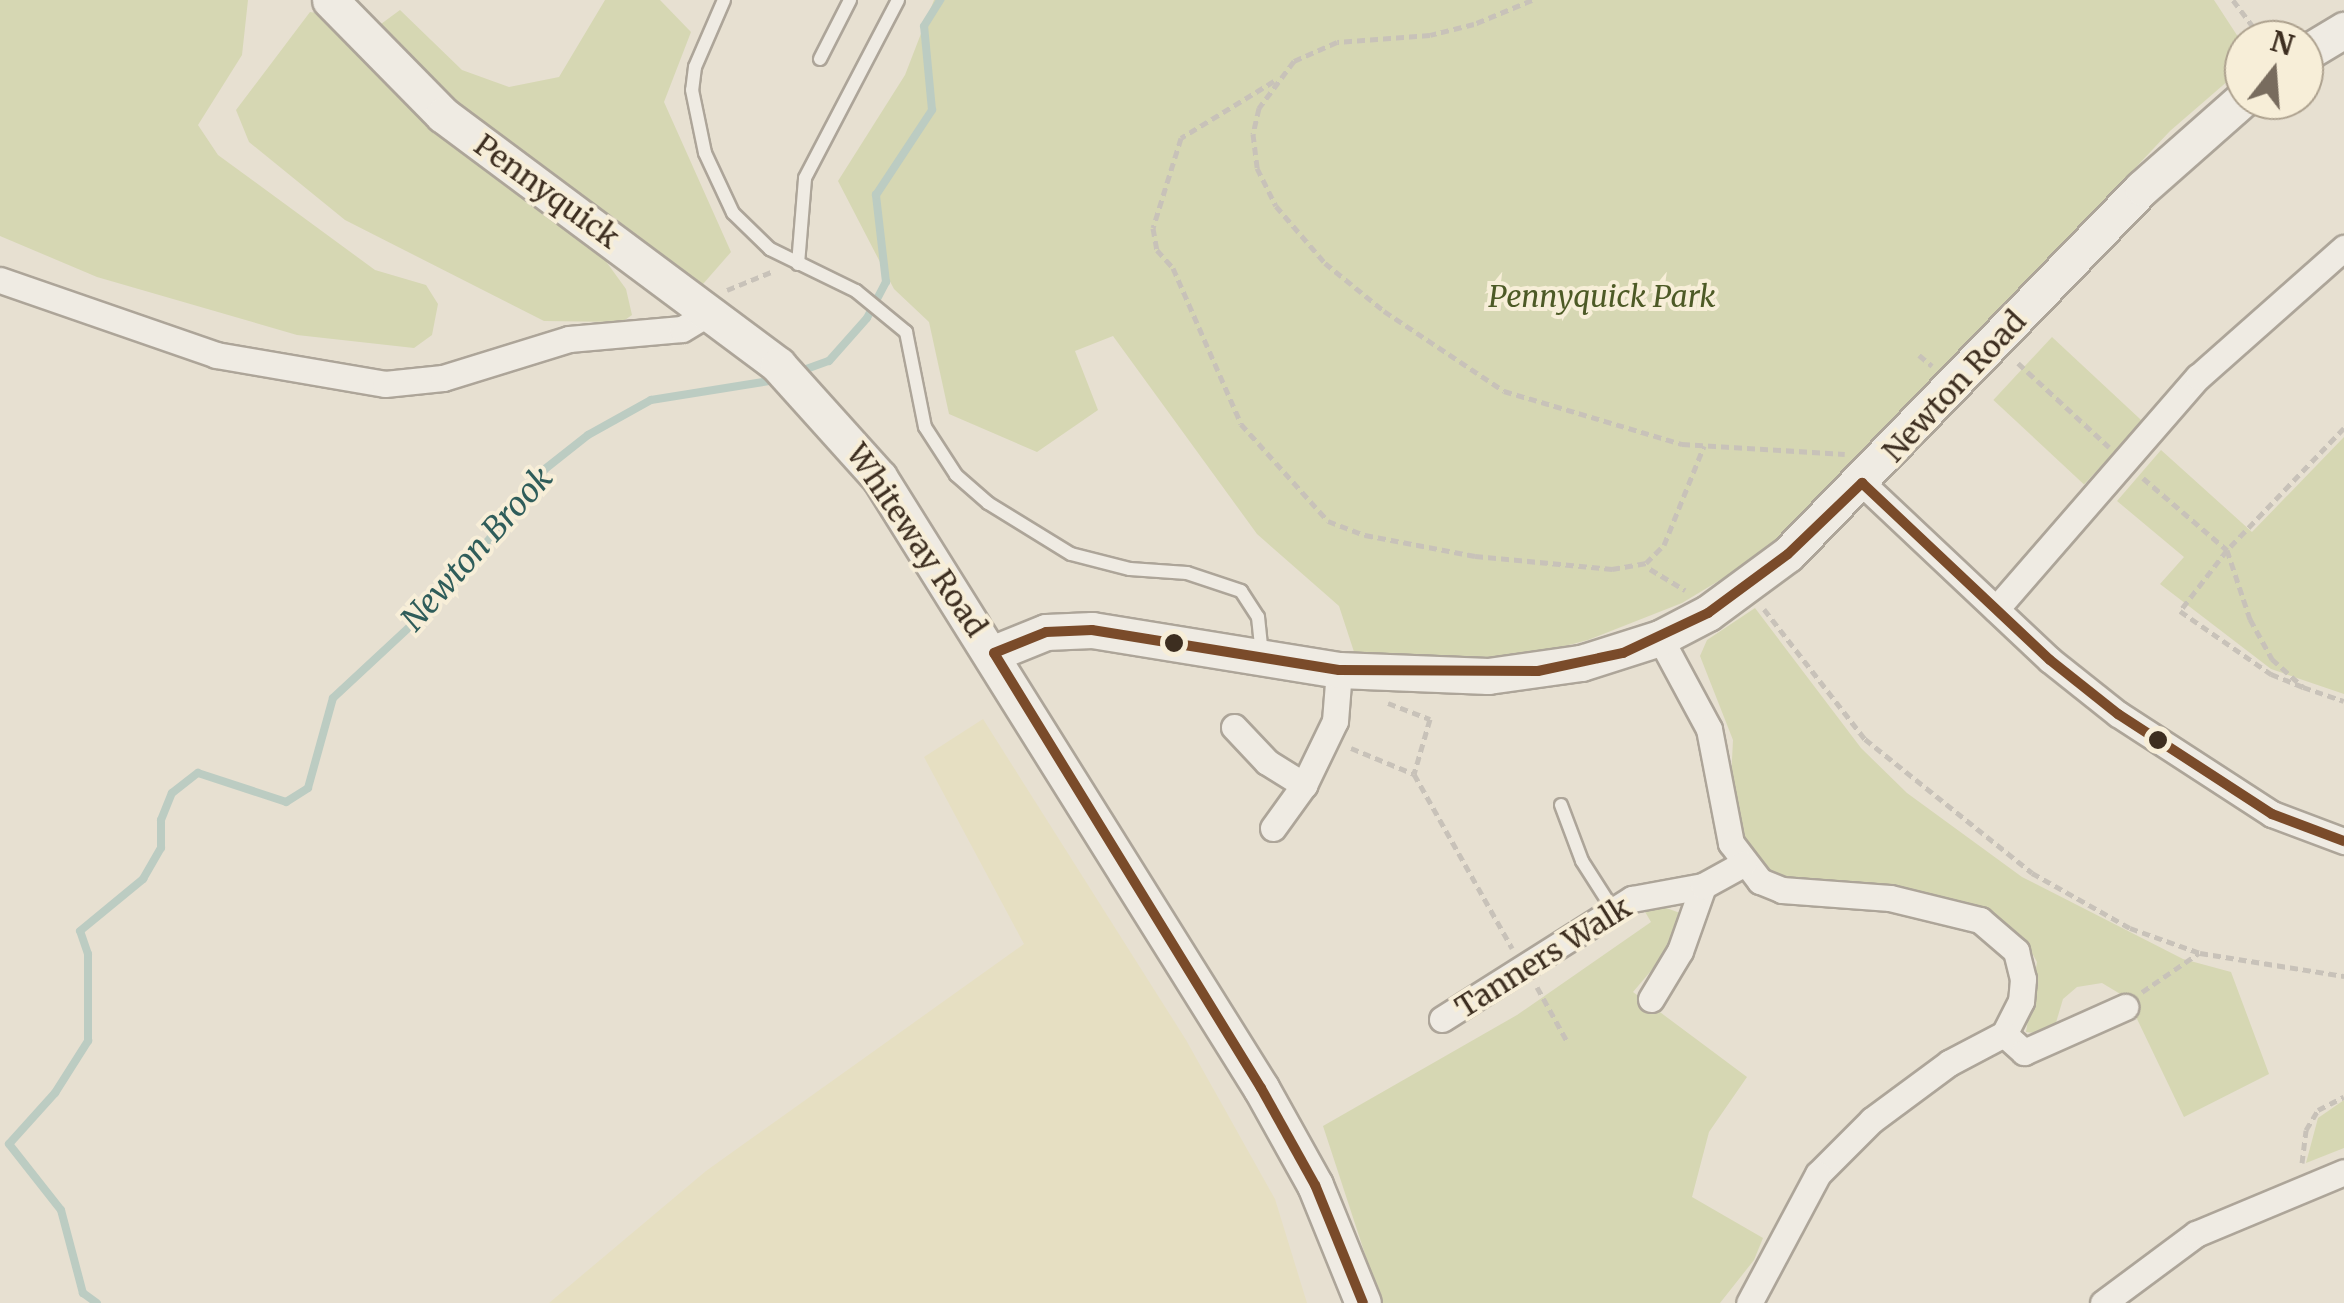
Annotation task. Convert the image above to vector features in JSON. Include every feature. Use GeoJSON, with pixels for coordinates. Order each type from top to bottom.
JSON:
{"type":"FeatureCollection","features":[{"type":"Feature","properties":{"kind":"street","name":"Pennyquick"},"geometry":{"type":"LineString","coordinates":[[330,0],[443,115],[712,311],[778,365]]}},
{"type":"Feature","properties":{"kind":"street","name":"Newton Road"},"geometry":{"type":"LineString","coordinates":[[994,653],[1046,632],[1092,630],[1262,659],[1339,677],[1538,671],[1660,638],[1752,584],[1865,480],[2142,188],[2224,116]]}},
{"type":"Feature","properties":{"kind":"street"},"geometry":{"type":"LineString","coordinates":[[1996,609],[2198,376],[2344,248]]}},
{"type":"Feature","properties":{"kind":"street"},"geometry":{"type":"LineString","coordinates":[[0,280],[216,356],[386,384],[443,378],[569,339],[682,329],[712,311]]}},
{"type":"Feature","properties":{"kind":"street","name":"Whiteway Road"},"geometry":{"type":"LineString","coordinates":[[778,365],[810,394],[919,532],[1261,1088],[1314,1185],[1363,1303]]}},
{"type":"Feature","properties":{"kind":"street"},"geometry":{"type":"LineString","coordinates":[[1865,480],[1996,609],[2118,714],[2272,814],[2344,841]]}},
{"type":"Feature","properties":{"kind":"street"},"geometry":{"type":"LineString","coordinates":[[1660,638],[1709,728],[1724,820],[1744,864],[1782,890],[1890,898],[1980,920],[2001,933],[2016,951],[2023,978],[2021,1001],[2004,1034],[1949,1062],[1872,1120],[1818,1174],[1750,1303]]}},
{"type":"Feature","properties":{"kind":"street"},"geometry":{"type":"LineString","coordinates":[[1273,828],[1328,743],[1339,677]]}},
{"type":"Feature","properties":{"kind":"street"},"geometry":{"type":"LineString","coordinates":[[1234,728],[1267,762],[1304,785]]}},
{"type":"Feature","properties":{"kind":"street","name":"Tanners Walk"},"geometry":{"type":"LineString","coordinates":[[1442,1019],[1528,970],[1632,899],[1703,886],[1744,864]]}},
{"type":"Feature","properties":{"kind":"street"},"geometry":{"type":"LineString","coordinates":[[1651,999],[1680,951],[1703,886]]}},
{"type":"Feature","properties":{"kind":"street"},"geometry":{"type":"LineString","coordinates":[[2004,1034],[2024,1052],[2126,1007]]}},
{"type":"Feature","properties":{"kind":"street"},"geometry":{"type":"LineString","coordinates":[[2103,1303],[2196,1234],[2302,1186],[2344,1172]]}},
{"type":"Feature","properties":{"kind":"lane"},"geometry":{"type":"LineString","coordinates":[[724,0],[695,66],[694,116],[733,213],[770,249],[856,291],[892,320],[911,346],[925,426],[956,475],[1024,529],[1071,554],[1130,570],[1187,573],[1240,591],[1258,617],[1262,659]]}},
{"type":"Feature","properties":{"kind":"lane"},"geometry":{"type":"LineString","coordinates":[[820,59],[850,0]]}},
{"type":"Feature","properties":{"kind":"lane"},"geometry":{"type":"LineString","coordinates":[[798,264],[805,178],[898,0]]}},
{"type":"Feature","properties":{"kind":"lane"},"geometry":{"type":"LineString","coordinates":[[1561,805],[1582,861],[1614,911]]}},
{"type":"Feature","properties":{"kind":"path"},"geometry":{"type":"LineString","coordinates":[[1532,0],[1430,35],[1318,47],[1275,80],[1181,138],[1154,228],[1157,250],[1173,268],[1242,424],[1328,521],[1475,556],[1612,569],[1646,563],[1664,544],[1704,446]]}},
{"type":"Feature","properties":{"kind":"path"},"geometry":{"type":"LineString","coordinates":[[1275,80],[1253,134],[1257,168],[1276,206],[1325,263],[1446,356],[1504,390],[1581,418],[1704,446],[1832,449],[1865,480]]}},
{"type":"Feature","properties":{"kind":"path"},"geometry":{"type":"LineString","coordinates":[[712,311],[732,284],[798,264]]}},
{"type":"Feature","properties":{"kind":"path"},"geometry":{"type":"LineString","coordinates":[[2018,364],[2227,550],[2250,619],[2272,659],[2302,687]]}},
{"type":"Feature","properties":{"kind":"path"},"geometry":{"type":"LineString","coordinates":[[2344,428],[2227,550],[2180,610],[2271,674],[2344,700]]}},
{"type":"Feature","properties":{"kind":"path"},"geometry":{"type":"LineString","coordinates":[[1650,569],[1708,613]]}},
{"type":"Feature","properties":{"kind":"path"},"geometry":{"type":"LineString","coordinates":[[1752,584],[1865,739],[1930,798],[2073,898],[2200,953],[2344,975]]}},
{"type":"Feature","properties":{"kind":"path"},"geometry":{"type":"LineString","coordinates":[[1339,677],[1430,719],[1414,774]]}},
{"type":"Feature","properties":{"kind":"path"},"geometry":{"type":"LineString","coordinates":[[1328,743],[1414,774],[1528,970]]}},
{"type":"Feature","properties":{"kind":"path"},"geometry":{"type":"LineString","coordinates":[[2126,1007],[2160,974],[2200,953]]}},
{"type":"Feature","properties":{"kind":"path"},"geometry":{"type":"LineString","coordinates":[[1547,1003],[1568,1043]]}},
{"type":"Feature","properties":{"kind":"path"},"geometry":{"type":"LineString","coordinates":[[2302,1186],[2306,1130],[2318,1110],[2344,1097]]}},
{"type":"Feature","properties":{"kind":"shaded area"},"geometry":{"type":"Polygon","coordinates":[[[983,719],[1186,1040],[1275,1199],[1307,1303],[549,1303],[706,1171],[1024,944],[924,757],[983,719]]]}},
{"type":"Feature","properties":{"kind":"green space"},"geometry":{"type":"Polygon","coordinates":[[[0,0],[248,0],[242,55],[198,125],[218,155],[375,270],[426,285],[438,304],[432,335],[414,348],[297,335],[97,277],[0,236],[0,0]]]}},
{"type":"Feature","properties":{"kind":"green space"},"geometry":{"type":"Polygon","coordinates":[[[605,0],[660,0],[691,32],[664,102],[731,252],[703,284],[599,212],[592,242],[626,289],[632,315],[622,322],[544,321],[345,220],[249,142],[236,110],[310,12],[381,24],[400,10],[462,70],[509,87],[559,77],[605,0]]]}},
{"type":"Feature","properties":{"kind":"green space","name":"Pennyquick Park"},"geometry":{"type":"Polygon","coordinates":[[[934,0],[2214,0],[2227,20],[2224,20],[2224,84],[2170,131],[1857,464],[1760,556],[1682,603],[1588,640],[1515,659],[1356,658],[1339,606],[1257,534],[1113,336],[1075,351],[1098,410],[1037,452],[949,414],[929,322],[894,289],[838,181],[905,75],[934,0]]]}},
{"type":"Feature","properties":{"kind":"green space"},"geometry":{"type":"Polygon","coordinates":[[[2052,337],[2143,422],[2084,484],[1993,400],[2052,337]]]}},
{"type":"Feature","properties":{"kind":"green space"},"geometry":{"type":"Polygon","coordinates":[[[2344,437],[2344,694],[2271,669],[2160,584],[2184,557],[2117,501],[2161,450],[2252,532],[2344,437]]]}},
{"type":"Feature","properties":{"kind":"green space"},"geometry":{"type":"Polygon","coordinates":[[[1755,608],[1861,748],[1907,793],[2022,877],[2183,959],[2231,972],[2269,1074],[2184,1117],[2127,998],[2102,983],[2077,987],[2063,999],[2055,1026],[2043,1034],[2026,1032],[2037,962],[2023,937],[1980,909],[1893,886],[1786,881],[1752,863],[1729,820],[1733,740],[1700,656],[1707,640],[1755,608]]]}},
{"type":"Feature","properties":{"kind":"green space"},"geometry":{"type":"Polygon","coordinates":[[[1661,906],[1680,913],[1677,928],[1667,952],[1633,992],[1747,1077],[1709,1132],[1692,1197],[1763,1238],[1754,1260],[1720,1303],[1381,1303],[1323,1126],[1517,1015],[1651,922],[1644,910],[1661,906]]]}},
{"type":"Feature","properties":{"kind":"green space"},"geometry":{"type":"Polygon","coordinates":[[[2344,1100],[2344,1148],[2306,1163],[2318,1118],[2344,1100]]]}},
{"type":"Feature","properties":{"kind":"waterway","name":"Newton Brook"},"geometry":{"type":"LineString","coordinates":[[798,372],[829,361],[867,318],[886,282],[876,195],[932,110],[924,26],[940,0]]}},
{"type":"Feature","properties":{"kind":"waterway","name":"Newton Brook"},"geometry":{"type":"LineString","coordinates":[[9,1144],[55,1093],[88,1041],[88,954],[80,931],[143,879],[161,848],[161,820],[172,793],[198,773],[286,802],[308,788],[333,698],[448,591],[545,469],[588,435],[651,400],[776,380]]}},
{"type":"Feature","properties":{"kind":"waterway"},"geometry":{"type":"LineString","coordinates":[[9,1144],[61,1210],[83,1293],[97,1303]]}},
{"type":"Feature","properties":{"kind":"transit line"},"geometry":{"type":"LineString","coordinates":[[1363,1303],[1315,1185],[1261,1088],[994,653],[1046,632],[1092,630],[1339,670],[1538,671],[1623,653],[1708,613],[1788,554],[1862,483],[2050,660],[2118,714],[2272,814],[2344,841]]}}]}
